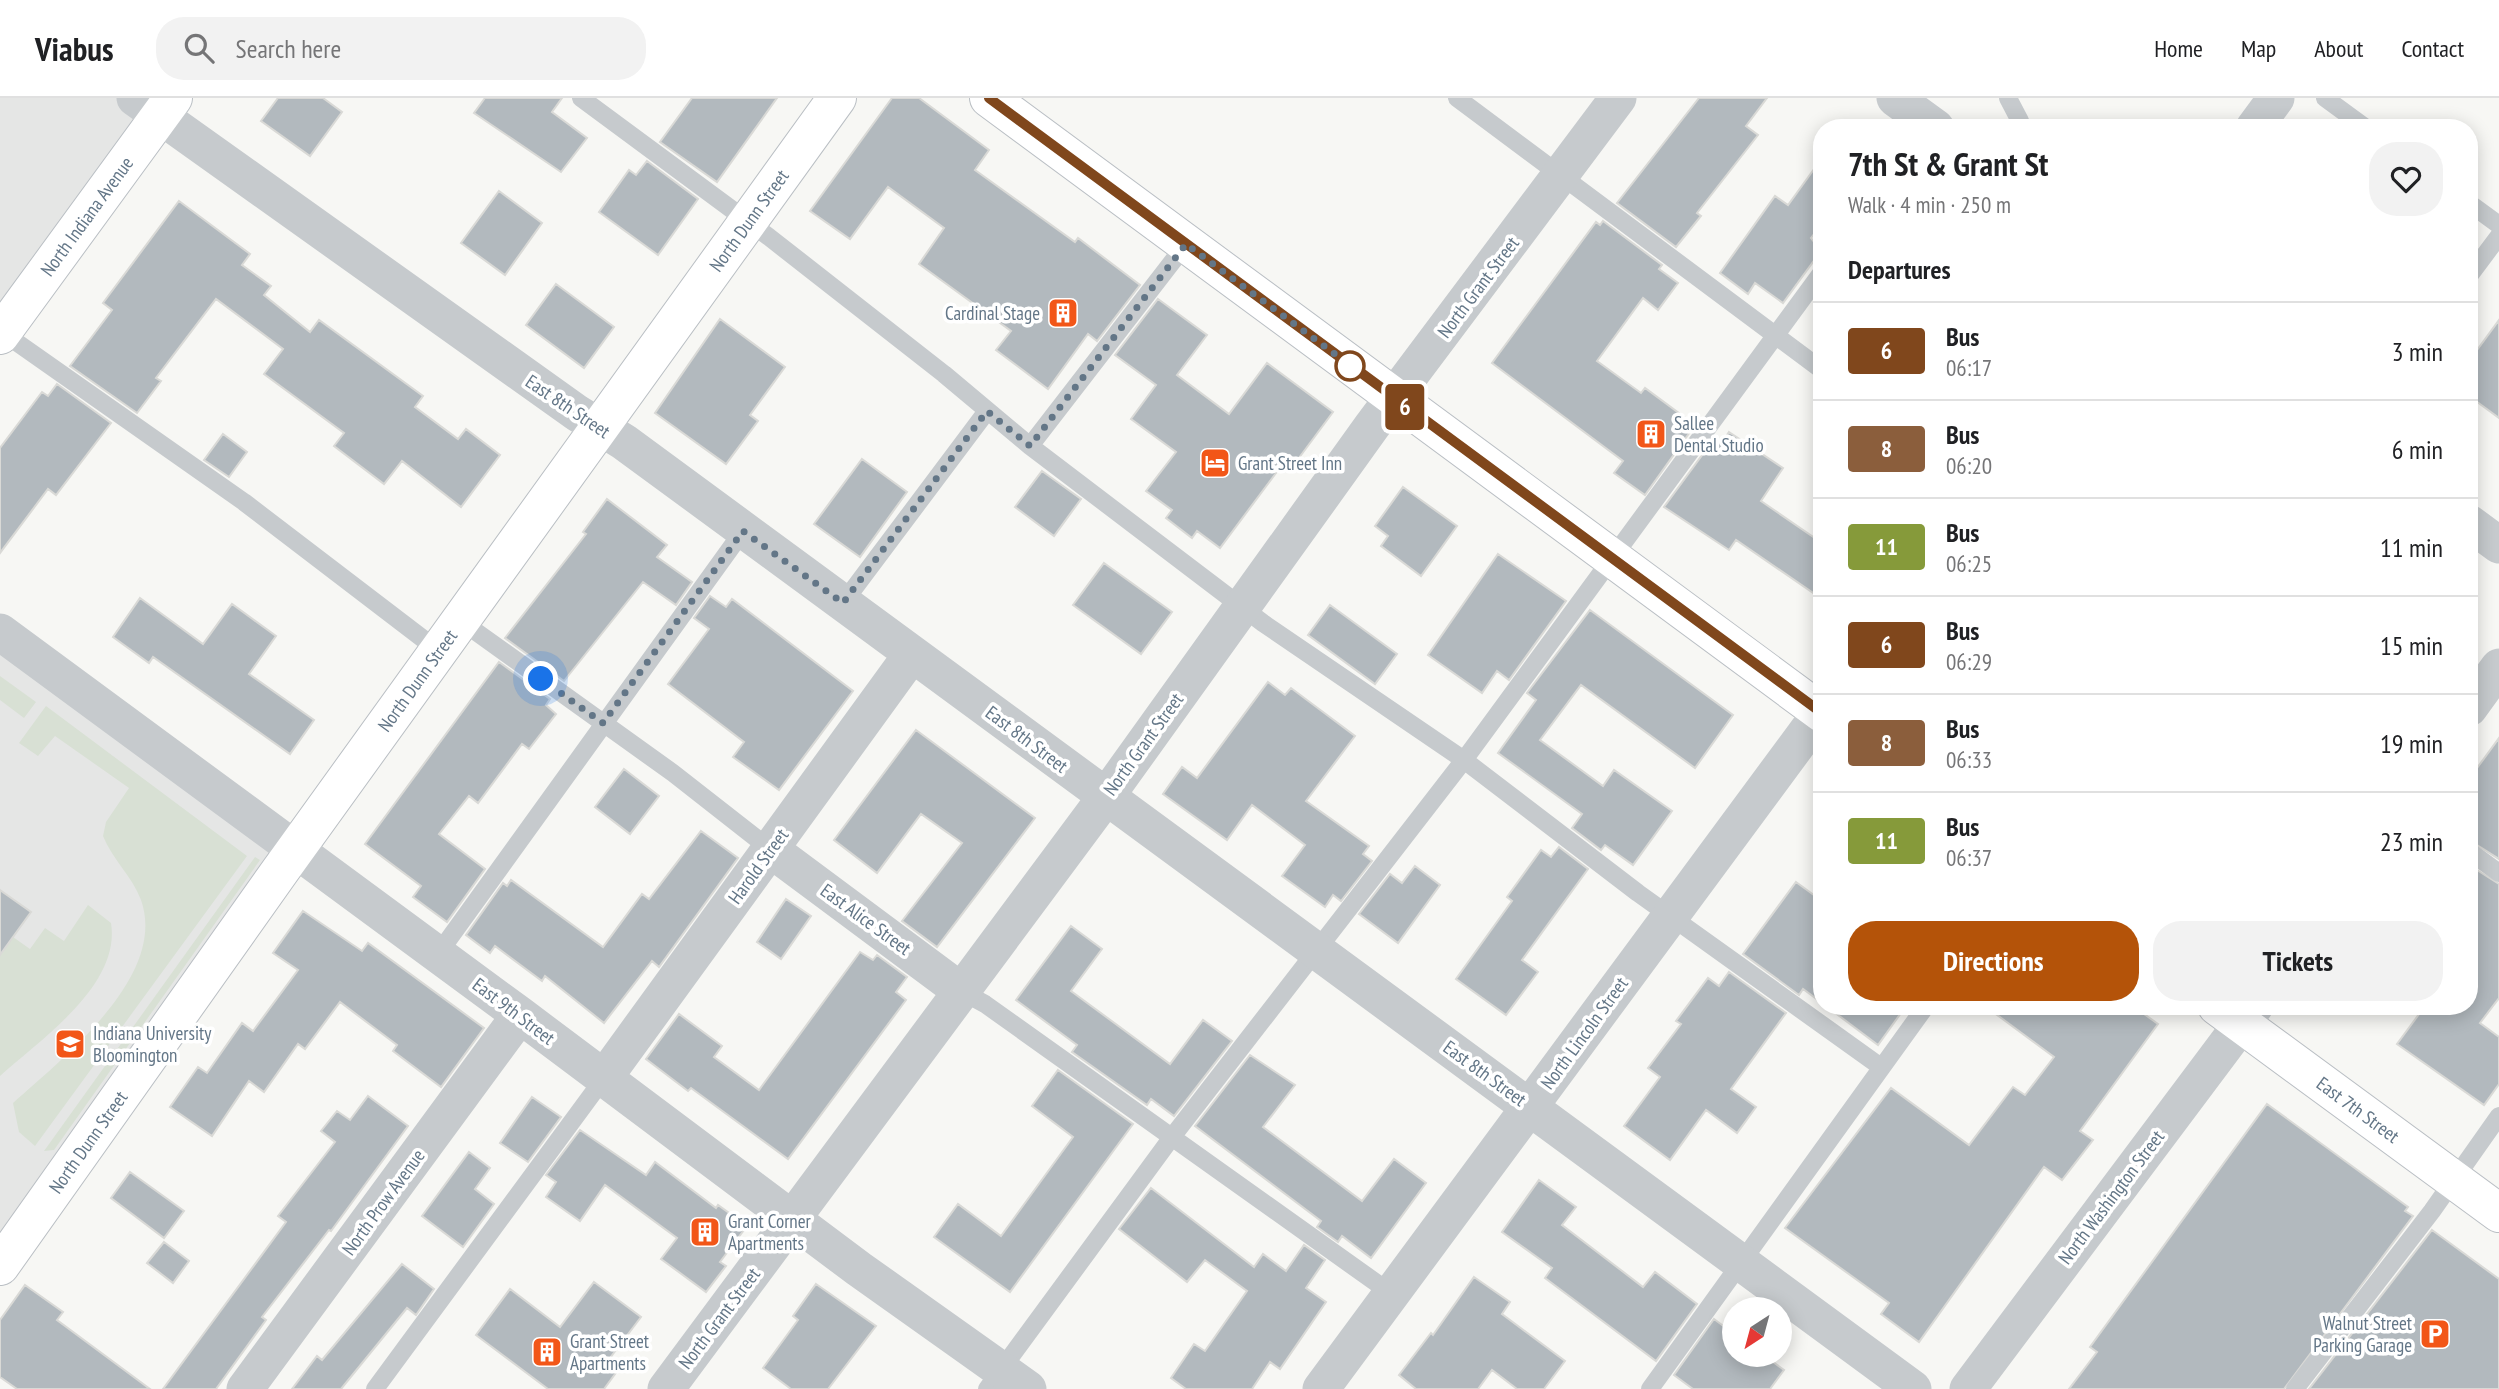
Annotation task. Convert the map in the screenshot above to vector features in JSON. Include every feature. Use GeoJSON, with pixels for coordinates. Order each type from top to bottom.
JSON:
{"type":"FeatureCollection","features":[{"type":"Feature","properties":{"kind":"street","name":"North Dunn Street"},"geometry":{"type":"LineString","coordinates":[[0,1266],[837,98]]}},
{"type":"Feature","properties":{"kind":"street"},"geometry":{"type":"LineString","coordinates":[[989,98],[1393,399],[1813,706]]}},
{"type":"Feature","properties":{"kind":"street","name":"North Grant Street"},"geometry":{"type":"LineString","coordinates":[[666,1389],[1105,798],[1393,399],[1562,177],[1618,98]]}},
{"type":"Feature","properties":{"kind":"street"},"geometry":{"type":"LineString","coordinates":[[1895,98],[1922,119]]}},
{"type":"Feature","properties":{"kind":"street"},"geometry":{"type":"LineString","coordinates":[[2261,119],[2276,98]]}},
{"type":"Feature","properties":{"kind":"street","name":"North Indiana Avenue"},"geometry":{"type":"LineString","coordinates":[[1,334],[156,104]]}},
{"type":"Feature","properties":{"kind":"street","name":"East 8th Street"},"geometry":{"type":"LineString","coordinates":[[156,104],[599,428],[624,442],[1105,798],[1530,1106],[1913,1389]]}},
{"type":"Feature","properties":{"kind":"street"},"geometry":{"type":"LineString","coordinates":[[2478,530],[2499,545]]}},
{"type":"Feature","properties":{"kind":"street","name":"East 9th Street"},"geometry":{"type":"LineString","coordinates":[[0,632],[520,1015],[1005,1383]]}},
{"type":"Feature","properties":{"kind":"street","name":"Harold Street"},"geometry":{"type":"LineString","coordinates":[[604,1078],[912,654]]}},
{"type":"Feature","properties":{"kind":"street"},"geometry":{"type":"LineString","coordinates":[[2478,696],[2499,667]]}},
{"type":"Feature","properties":{"kind":"street","name":"North Lincoln Street"},"geometry":{"type":"LineString","coordinates":[[1321,1389],[1813,723]]}},
{"type":"Feature","properties":{"kind":"street","name":"East Alice Street"},"geometry":{"type":"LineString","coordinates":[[770,849],[961,991]]}},
{"type":"Feature","properties":{"kind":"street","name":"North Prow Avenue"},"geometry":{"type":"LineString","coordinates":[[245,1389],[520,1015]]}},
{"type":"Feature","properties":{"kind":"street","name":"North Washington Street"},"geometry":{"type":"LineString","coordinates":[[1968,1389],[2236,1015]]}},
{"type":"Feature","properties":{"kind":"street","name":"East 7th Street"},"geometry":{"type":"LineString","coordinates":[[2242,1015],[2452,1180],[2499,1213]]}},
{"type":"Feature","properties":{"kind":"lane"},"geometry":{"type":"LineString","coordinates":[[581,98],[748,223],[944,374],[1030,446],[1242,607],[1464,760],[1671,916],[1881,1067]]}},
{"type":"Feature","properties":{"kind":"lane"},"geometry":{"type":"LineString","coordinates":[[1457,98],[1813,363]]}},
{"type":"Feature","properties":{"kind":"lane"},"geometry":{"type":"LineString","coordinates":[[2008,98],[2019,119]]}},
{"type":"Feature","properties":{"kind":"lane"},"geometry":{"type":"LineString","coordinates":[[2325,98],[2354,119]]}},
{"type":"Feature","properties":{"kind":"lane"},"geometry":{"type":"LineString","coordinates":[[2478,210],[2499,225]]}},
{"type":"Feature","properties":{"kind":"lane"},"geometry":{"type":"LineString","coordinates":[[2478,264],[2499,236]]}},
{"type":"Feature","properties":{"kind":"lane"},"geometry":{"type":"LineString","coordinates":[[1030,446],[1186,244]]}},
{"type":"Feature","properties":{"kind":"lane"},"geometry":{"type":"LineString","coordinates":[[1005,1383],[1172,1137],[1464,760],[1813,284]]}},
{"type":"Feature","properties":{"kind":"lane"},"geometry":{"type":"LineString","coordinates":[[1,334],[244,502],[450,636],[603,723],[770,849]]}},
{"type":"Feature","properties":{"kind":"lane"},"geometry":{"type":"LineString","coordinates":[[843,603],[987,411]]}},
{"type":"Feature","properties":{"kind":"lane"},"geometry":{"type":"LineString","coordinates":[[438,954],[743,531]]}},
{"type":"Feature","properties":{"kind":"lane"},"geometry":{"type":"LineString","coordinates":[[2478,858],[2499,873]]}},
{"type":"Feature","properties":{"kind":"lane"},"geometry":{"type":"LineString","coordinates":[[961,991],[985,1004],[1392,1294]]}},
{"type":"Feature","properties":{"kind":"lane"},"geometry":{"type":"LineString","coordinates":[[1650,1389],[1723,1292],[1741,1261],[1919,1015]]}},
{"type":"Feature","properties":{"kind":"lane"},"geometry":{"type":"LineString","coordinates":[[375,1389],[604,1078]]}},
{"type":"Feature","properties":{"kind":"lane"},"geometry":{"type":"LineString","coordinates":[[2295,1389],[2499,1116]]}},
{"type":"Feature","properties":{"kind":"shaded area"},"geometry":{"type":"Polygon","coordinates":[[[0,98],[158,98],[0,318],[0,98]]]}},
{"type":"Feature","properties":{"kind":"shaded area","name":"Indiana University Bloomington"},"geometry":{"type":"Polygon","coordinates":[[[0,647],[279,851],[0,1237],[0,647]]]}},
{"type":"Feature","properties":{"kind":"shaded area"},"geometry":{"type":"Polygon","coordinates":[[[0,676],[36,702],[24,718],[0,700],[0,676]]]}},
{"type":"Feature","properties":{"kind":"shaded area"},"geometry":{"type":"Polygon","coordinates":[[[46,706],[247,856],[35,1146],[19,1132],[13,1103],[83,1039],[106,1013],[126,986],[139,957],[145,929],[137,891],[103,836],[106,822],[129,788],[55,736],[38,756],[19,743],[46,706]]]}},
{"type":"Feature","properties":{"kind":"shaded area"},"geometry":{"type":"Polygon","coordinates":[[[255,857],[260,860],[54,1150],[44,1151],[255,857]]]}},
{"type":"Feature","properties":{"kind":"shaded area"},"geometry":{"type":"Polygon","coordinates":[[[88,905],[111,923],[111,946],[104,968],[75,1009],[0,1076],[0,955],[13,937],[30,949],[45,928],[64,941],[88,905]]]}},
{"type":"Feature","properties":{"kind":"building"},"geometry":{"type":"Polygon","coordinates":[[[278,98],[323,98],[342,112],[310,156],[261,121],[278,98]]]}},
{"type":"Feature","properties":{"kind":"building"},"geometry":{"type":"Polygon","coordinates":[[[485,98],[562,98],[552,112],[587,138],[561,172],[474,113],[485,98]]]}},
{"type":"Feature","properties":{"kind":"building"},"geometry":{"type":"Polygon","coordinates":[[[692,98],[777,98],[717,182],[660,142],[692,98]]]}},
{"type":"Feature","properties":{"kind":"building"},"geometry":{"type":"Polygon","coordinates":[[[892,98],[919,98],[989,150],[975,170],[1075,242],[1078,238],[1140,285],[1097,341],[1088,334],[1048,389],[996,350],[1011,331],[919,264],[944,228],[888,187],[850,239],[810,211],[892,98]]]}},
{"type":"Feature","properties":{"kind":"building"},"geometry":{"type":"Polygon","coordinates":[[[1699,98],[1767,98],[1746,126],[1758,135],[1697,213],[1701,216],[1676,247],[1617,203],[1699,98]]]}},
{"type":"Feature","properties":{"kind":"building"},"geometry":{"type":"Polygon","coordinates":[[[647,161],[698,199],[658,255],[599,212],[629,170],[636,175],[647,161]]]}},
{"type":"Feature","properties":{"kind":"building"},"geometry":{"type":"Polygon","coordinates":[[[1813,170],[1813,262],[1783,303],[1755,283],[1748,294],[1720,273],[1775,196],[1788,205],[1813,170]]]}},
{"type":"Feature","properties":{"kind":"building"},"geometry":{"type":"Polygon","coordinates":[[[499,191],[542,223],[505,275],[461,243],[499,191]]]}},
{"type":"Feature","properties":{"kind":"building"},"geometry":{"type":"Polygon","coordinates":[[[179,201],[250,254],[242,265],[271,286],[264,295],[310,332],[319,320],[423,396],[415,407],[458,439],[466,429],[500,455],[461,507],[402,461],[384,484],[334,446],[344,433],[264,374],[283,349],[216,299],[156,378],[161,381],[137,413],[70,366],[112,310],[103,303],[179,201]]]}},
{"type":"Feature","properties":{"kind":"building"},"geometry":{"type":"Polygon","coordinates":[[[1603,221],[1662,265],[1659,269],[1678,283],[1658,310],[1643,298],[1597,361],[1641,393],[1645,388],[1695,425],[1645,495],[1614,473],[1623,461],[1492,363],[1596,222],[1600,225],[1603,221]]]}},
{"type":"Feature","properties":{"kind":"building"},"geometry":{"type":"Polygon","coordinates":[[[556,284],[614,327],[584,368],[526,325],[556,284]]]}},
{"type":"Feature","properties":{"kind":"building","name":"Grant Street Inn"},"geometry":{"type":"Polygon","coordinates":[[[1158,299],[1207,335],[1177,375],[1229,414],[1267,363],[1333,412],[1290,470],[1282,465],[1220,548],[1197,531],[1192,538],[1166,518],[1172,510],[1146,491],[1176,452],[1131,419],[1156,385],[1115,355],[1158,299]]]}},
{"type":"Feature","properties":{"kind":"building"},"geometry":{"type":"Polygon","coordinates":[[[720,319],[785,367],[750,415],[758,421],[726,464],[655,413],[720,319]]]}},
{"type":"Feature","properties":{"kind":"building"},"geometry":{"type":"Polygon","coordinates":[[[2499,320],[2499,418],[2478,403],[2478,349],[2499,320]]]}},
{"type":"Feature","properties":{"kind":"building"},"geometry":{"type":"Polygon","coordinates":[[[57,384],[111,423],[56,495],[48,489],[0,553],[0,448],[42,392],[48,396],[57,384]]]}},
{"type":"Feature","properties":{"kind":"building"},"geometry":{"type":"Polygon","coordinates":[[[1729,432],[1783,468],[1761,501],[1813,537],[1813,593],[1736,540],[1729,550],[1664,507],[1714,439],[1721,444],[1729,432]]]}},
{"type":"Feature","properties":{"kind":"building"},"geometry":{"type":"Polygon","coordinates":[[[223,434],[247,452],[229,477],[204,460],[223,434]]]}},
{"type":"Feature","properties":{"kind":"building"},"geometry":{"type":"Polygon","coordinates":[[[862,459],[907,492],[860,557],[814,524],[862,459]]]}},
{"type":"Feature","properties":{"kind":"building"},"geometry":{"type":"Polygon","coordinates":[[[1042,471],[1081,499],[1054,536],[1015,507],[1042,471]]]}},
{"type":"Feature","properties":{"kind":"building"},"geometry":{"type":"Polygon","coordinates":[[[1403,487],[1457,526],[1421,576],[1381,546],[1388,536],[1375,526],[1403,487]]]}},
{"type":"Feature","properties":{"kind":"building"},"geometry":{"type":"Polygon","coordinates":[[[607,499],[667,545],[657,557],[692,582],[676,605],[643,582],[564,681],[505,638],[586,534],[583,532],[607,499]]]}},
{"type":"Feature","properties":{"kind":"building"},"geometry":{"type":"Polygon","coordinates":[[[1498,554],[1566,601],[1509,680],[1497,671],[1482,693],[1428,655],[1498,554]]]}},
{"type":"Feature","properties":{"kind":"building"},"geometry":{"type":"Polygon","coordinates":[[[1104,563],[1172,612],[1141,654],[1073,605],[1104,563]]]}},
{"type":"Feature","properties":{"kind":"building"},"geometry":{"type":"Polygon","coordinates":[[[710,596],[726,607],[732,599],[853,691],[779,790],[733,757],[744,742],[668,684],[709,629],[694,618],[710,596]]]}},
{"type":"Feature","properties":{"kind":"building"},"geometry":{"type":"Polygon","coordinates":[[[140,598],[203,644],[232,604],[276,636],[249,674],[314,720],[290,754],[153,657],[149,663],[113,637],[140,598]]]}},
{"type":"Feature","properties":{"kind":"building"},"geometry":{"type":"Polygon","coordinates":[[[1330,605],[1397,654],[1375,684],[1308,635],[1330,605]]]}},
{"type":"Feature","properties":{"kind":"building"},"geometry":{"type":"Polygon","coordinates":[[[1590,610],[1733,715],[1695,768],[1581,685],[1540,740],[1603,786],[1614,770],[1672,811],[1633,865],[1605,845],[1601,850],[1572,828],[1582,814],[1498,753],[1536,700],[1527,693],[1590,610]]]}},
{"type":"Feature","properties":{"kind":"building"},"geometry":{"type":"Polygon","coordinates":[[[499,662],[550,699],[546,705],[556,714],[529,749],[522,744],[478,803],[469,796],[439,834],[485,869],[447,922],[413,897],[421,886],[365,844],[499,662]]]}},
{"type":"Feature","properties":{"kind":"building"},"geometry":{"type":"Polygon","coordinates":[[[1268,682],[1285,695],[1291,688],[1355,736],[1306,801],[1369,846],[1363,854],[1372,861],[1341,901],[1333,895],[1325,907],[1282,876],[1305,845],[1252,805],[1227,840],[1163,794],[1182,767],[1197,778],[1268,682]]]}},
{"type":"Feature","properties":{"kind":"building"},"geometry":{"type":"Polygon","coordinates":[[[916,730],[1035,818],[937,947],[902,921],[962,843],[921,814],[877,873],[834,840],[916,730]]]}},
{"type":"Feature","properties":{"kind":"building"},"geometry":{"type":"Polygon","coordinates":[[[2499,738],[2499,859],[2478,846],[2478,767],[2499,738]]]}},
{"type":"Feature","properties":{"kind":"building"},"geometry":{"type":"Polygon","coordinates":[[[624,769],[659,796],[630,834],[595,807],[624,769]]]}},
{"type":"Feature","properties":{"kind":"building"},"geometry":{"type":"Polygon","coordinates":[[[701,831],[738,858],[659,967],[652,961],[604,1023],[545,976],[542,981],[495,946],[490,953],[466,935],[503,883],[507,886],[511,880],[603,947],[642,894],[649,899],[701,831]]]}},
{"type":"Feature","properties":{"kind":"building"},"geometry":{"type":"Polygon","coordinates":[[[1559,847],[1588,869],[1522,960],[1538,972],[1506,1015],[1456,979],[1512,901],[1507,897],[1541,850],[1551,857],[1559,847]]]}},
{"type":"Feature","properties":{"kind":"building"},"geometry":{"type":"Polygon","coordinates":[[[1415,866],[1440,885],[1398,943],[1359,914],[1390,874],[1402,883],[1415,866]]]}},
{"type":"Feature","properties":{"kind":"building"},"geometry":{"type":"Polygon","coordinates":[[[2478,871],[2499,884],[2499,998],[2480,1023],[2499,1037],[2499,1084],[2484,1105],[2397,1044],[2418,1015],[2478,1015],[2478,871]]]}},
{"type":"Feature","properties":{"kind":"building"},"geometry":{"type":"Polygon","coordinates":[[[1796,882],[1813,894],[1813,996],[1803,989],[1799,995],[1743,954],[1796,882]]]}},
{"type":"Feature","properties":{"kind":"building"},"geometry":{"type":"Polygon","coordinates":[[[0,890],[31,912],[0,955],[0,890]]]}},
{"type":"Feature","properties":{"kind":"building"},"geometry":{"type":"Polygon","coordinates":[[[786,899],[811,916],[781,959],[757,942],[786,899]]]}},
{"type":"Feature","properties":{"kind":"building"},"geometry":{"type":"Polygon","coordinates":[[[303,911],[362,951],[368,943],[484,1028],[441,1087],[393,1051],[397,1045],[340,1002],[305,1049],[298,1044],[264,1092],[249,1081],[212,1136],[170,1107],[198,1067],[207,1073],[242,1023],[253,1031],[298,970],[273,953],[303,911]]]}},
{"type":"Feature","properties":{"kind":"building"},"geometry":{"type":"Polygon","coordinates":[[[1071,926],[1102,949],[1071,991],[1170,1064],[1203,1020],[1232,1041],[1174,1116],[1151,1099],[1147,1105],[1072,1052],[1077,1045],[1016,1000],[1071,926]]]}},
{"type":"Feature","properties":{"kind":"building"},"geometry":{"type":"Polygon","coordinates":[[[860,952],[873,960],[877,955],[907,977],[896,992],[906,1000],[788,1159],[691,1088],[688,1091],[646,1059],[679,1014],[722,1046],[714,1057],[759,1090],[860,952]]]}},
{"type":"Feature","properties":{"kind":"building"},"geometry":{"type":"Polygon","coordinates":[[[1729,972],[1786,1013],[1731,1089],[1756,1107],[1737,1133],[1706,1110],[1670,1160],[1624,1126],[1660,1077],[1648,1068],[1681,1024],[1676,1021],[1708,978],[1719,986],[1729,972]]]}},
{"type":"Feature","properties":{"kind":"building"},"geometry":{"type":"Polygon","coordinates":[[[1838,1015],[1900,1015],[1878,1045],[1838,1015]]]}},
{"type":"Feature","properties":{"kind":"building"},"geometry":{"type":"Polygon","coordinates":[[[1997,1015],[2146,1015],[2158,1024],[2080,1131],[2093,1140],[2062,1180],[2044,1167],[1919,1342],[1881,1314],[1889,1303],[1785,1228],[1891,1088],[1969,1145],[2013,1087],[2025,1095],[2054,1057],[1997,1015]]]}},
{"type":"Feature","properties":{"kind":"building"},"geometry":{"type":"Polygon","coordinates":[[[1250,1055],[1295,1085],[1263,1127],[1362,1201],[1394,1159],[1426,1183],[1371,1258],[1342,1236],[1338,1242],[1317,1227],[1321,1221],[1195,1126],[1250,1055]]]}},
{"type":"Feature","properties":{"kind":"building"},"geometry":{"type":"Polygon","coordinates":[[[1058,1070],[1133,1124],[1010,1292],[934,1237],[958,1204],[1001,1236],[1073,1137],[1032,1106],[1058,1070]]]}},
{"type":"Feature","properties":{"kind":"building"},"geometry":{"type":"Polygon","coordinates":[[[368,1096],[408,1126],[331,1231],[329,1230],[262,1317],[266,1320],[216,1389],[163,1389],[286,1222],[278,1216],[335,1142],[321,1131],[337,1111],[350,1120],[368,1096]]]}},
{"type":"Feature","properties":{"kind":"building"},"geometry":{"type":"Polygon","coordinates":[[[532,1097],[561,1117],[528,1162],[500,1143],[532,1097]]]}},
{"type":"Feature","properties":{"kind":"building"},"geometry":{"type":"Polygon","coordinates":[[[2267,1104],[2408,1207],[2405,1211],[2413,1216],[2284,1389],[2069,1389],[2097,1352],[2090,1347],[2267,1104]]]}},
{"type":"Feature","properties":{"kind":"building","name":"Grant Corner Apartments"},"geometry":{"type":"Polygon","coordinates":[[[580,1130],[646,1175],[655,1162],[716,1208],[718,1205],[747,1226],[720,1262],[726,1266],[706,1292],[661,1259],[677,1238],[605,1185],[580,1221],[546,1197],[556,1182],[546,1175],[580,1130]]]}},
{"type":"Feature","properties":{"kind":"building"},"geometry":{"type":"Polygon","coordinates":[[[469,1152],[490,1168],[475,1189],[494,1204],[463,1247],[422,1216],[469,1152]]]}},
{"type":"Feature","properties":{"kind":"building"},"geometry":{"type":"Polygon","coordinates":[[[130,1172],[184,1211],[164,1238],[111,1198],[130,1172]]]}},
{"type":"Feature","properties":{"kind":"building"},"geometry":{"type":"Polygon","coordinates":[[[1539,1180],[1576,1207],[1562,1225],[1643,1287],[1655,1272],[1697,1304],[1656,1361],[1545,1278],[1552,1268],[1502,1232],[1539,1180]]]}},
{"type":"Feature","properties":{"kind":"building"},"geometry":{"type":"Polygon","coordinates":[[[1151,1188],[1254,1267],[1263,1254],[1286,1271],[1304,1245],[1325,1260],[1306,1288],[1326,1302],[1280,1369],[1270,1362],[1252,1389],[1186,1389],[1171,1378],[1194,1344],[1205,1351],[1247,1291],[1205,1260],[1187,1282],[1119,1229],[1151,1188]]]}},
{"type":"Feature","properties":{"kind":"building","name":"Walnut Street Parking Garage"},"geometry":{"type":"Polygon","coordinates":[[[2432,1230],[2499,1279],[2499,1389],[2309,1389],[2432,1230]]]}},
{"type":"Feature","properties":{"kind":"building"},"geometry":{"type":"Polygon","coordinates":[[[164,1242],[189,1261],[173,1283],[147,1263],[164,1242]]]}},
{"type":"Feature","properties":{"kind":"building"},"geometry":{"type":"Polygon","coordinates":[[[402,1264],[434,1289],[416,1315],[407,1308],[341,1389],[292,1389],[317,1356],[322,1360],[402,1264]]]}},
{"type":"Feature","properties":{"kind":"building"},"geometry":{"type":"Polygon","coordinates":[[[1474,1277],[1510,1302],[1502,1314],[1565,1361],[1544,1389],[1517,1389],[1492,1370],[1478,1389],[1416,1389],[1399,1375],[1431,1333],[1433,1335],[1474,1277]]]}},
{"type":"Feature","properties":{"kind":"building","name":"Grant Street Apartments"},"geometry":{"type":"Polygon","coordinates":[[[594,1282],[641,1317],[607,1362],[618,1370],[604,1389],[548,1389],[476,1335],[510,1289],[560,1327],[594,1282]]]}},
{"type":"Feature","properties":{"kind":"building"},"geometry":{"type":"Polygon","coordinates":[[[816,1284],[876,1326],[828,1389],[791,1389],[763,1368],[798,1320],[793,1316],[816,1284]]]}},
{"type":"Feature","properties":{"kind":"building"},"geometry":{"type":"Polygon","coordinates":[[[25,1285],[63,1312],[57,1320],[150,1389],[17,1389],[0,1377],[0,1320],[25,1285]]]}},
{"type":"Feature","properties":{"kind":"building"},"geometry":{"type":"Polygon","coordinates":[[[1714,1319],[1722,1325],[1722,1367],[1780,1367],[1784,1370],[1770,1389],[1693,1389],[1674,1375],[1714,1319]]]}},
{"type":"Feature","properties":{"kind":"bus line","name":"6"},"geometry":{"type":"LineString","coordinates":[[989,98],[1813,707]]}},
{"type":"Feature","properties":{"kind":"place","name":"Cardinal Stage"},"geometry":{"type":"Point","coordinates":[1063,313]}},
{"type":"Feature","properties":{"kind":"place","name":"Sallee Dental Studio"},"geometry":{"type":"Point","coordinates":[1651,434]}},
{"type":"Feature","properties":{"kind":"place","name":"Grant Street Inn"},"geometry":{"type":"Point","coordinates":[1215,463]}},
{"type":"Feature","properties":{"kind":"place","name":"Indiana University Bloomington"},"geometry":{"type":"Point","coordinates":[70,1044]}},
{"type":"Feature","properties":{"kind":"place","name":"Grant Corner Apartments"},"geometry":{"type":"Point","coordinates":[705,1232]}},
{"type":"Feature","properties":{"kind":"place","name":"Walnut Street Parking Garage"},"geometry":{"type":"Point","coordinates":[2435,1334]}},
{"type":"Feature","properties":{"kind":"place","name":"Grant Street Apartments"},"geometry":{"type":"Point","coordinates":[547,1352]}},
{"type":"Feature","properties":{"kind":"route"},"geometry":{"type":"LineString","coordinates":[[541,679],[603,723],[743,531],[843,603],[987,411],[1030,446],[1186,244],[1355,369],[1350,366]]}}]}
